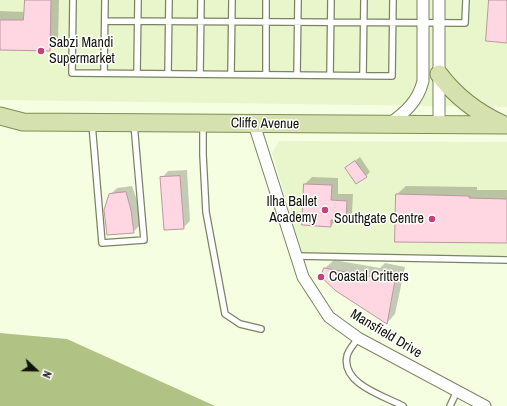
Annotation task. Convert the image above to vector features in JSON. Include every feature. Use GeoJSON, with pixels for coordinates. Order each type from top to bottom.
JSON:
{"type":"FeatureCollection","features":[{"type":"Feature","properties":{"kind":"main road"},"geometry":{"type":"LineString","coordinates":[[439,74],[448,86],[466,103],[487,117],[506,126]]}},
{"type":"Feature","properties":{"kind":"main road","name":"Cliffe Avenue"},"geometry":{"type":"LineString","coordinates":[[0,116],[24,122]]}},
{"type":"Feature","properties":{"kind":"main road","name":"Cliffe Avenue"},"geometry":{"type":"LineString","coordinates":[[0,127],[24,122],[506,126]]}},
{"type":"Feature","properties":{"kind":"street"},"geometry":{"type":"LineString","coordinates":[[388,125],[404,114],[412,105],[421,90],[423,81],[423,0]]}},
{"type":"Feature","properties":{"kind":"street"},"geometry":{"type":"LineString","coordinates":[[439,0],[439,125]]}},
{"type":"Feature","properties":{"kind":"street","name":"Mansfield Drive"},"geometry":{"type":"LineString","coordinates":[[254,124],[303,277],[329,316],[358,338],[485,406]]}},
{"type":"Feature","properties":{"kind":"lane"},"geometry":{"type":"LineString","coordinates":[[73,0],[72,73],[392,76],[393,0]]}},
{"type":"Feature","properties":{"kind":"lane"},"geometry":{"type":"LineString","coordinates":[[104,73],[105,0]]}},
{"type":"Feature","properties":{"kind":"lane"},"geometry":{"type":"LineString","coordinates":[[137,74],[138,0]]}},
{"type":"Feature","properties":{"kind":"lane"},"geometry":{"type":"LineString","coordinates":[[168,74],[169,0]]}},
{"type":"Feature","properties":{"kind":"lane"},"geometry":{"type":"LineString","coordinates":[[200,74],[201,0]]}},
{"type":"Feature","properties":{"kind":"lane"},"geometry":{"type":"LineString","coordinates":[[232,0],[232,74]]}},
{"type":"Feature","properties":{"kind":"lane"},"geometry":{"type":"LineString","coordinates":[[266,0],[266,75]]}},
{"type":"Feature","properties":{"kind":"lane"},"geometry":{"type":"LineString","coordinates":[[297,75],[298,0]]}},
{"type":"Feature","properties":{"kind":"lane"},"geometry":{"type":"LineString","coordinates":[[330,75],[331,0]]}},
{"type":"Feature","properties":{"kind":"lane"},"geometry":{"type":"LineString","coordinates":[[363,75],[364,0]]}},
{"type":"Feature","properties":{"kind":"lane"},"geometry":{"type":"LineString","coordinates":[[105,21],[465,23],[466,0]]}},
{"type":"Feature","properties":{"kind":"lane"},"geometry":{"type":"LineString","coordinates":[[92,122],[102,243],[144,240],[134,122]]}},
{"type":"Feature","properties":{"kind":"lane"},"geometry":{"type":"LineString","coordinates":[[203,123],[206,212],[226,314],[240,324],[262,329]]}},
{"type":"Feature","properties":{"kind":"lane"},"geometry":{"type":"LineString","coordinates":[[296,256],[507,260]]}},
{"type":"Feature","properties":{"kind":"lane"},"geometry":{"type":"LineString","coordinates":[[358,338],[347,356],[347,370],[357,383],[403,406]]}},
{"type":"Feature","properties":{"kind":"lane"},"geometry":{"type":"LineString","coordinates":[[450,406],[457,391]]}},
{"type":"Feature","properties":{"kind":"shaded area"},"geometry":{"type":"Polygon","coordinates":[[[0,0],[507,0],[507,107],[0,100],[0,0]]]}},
{"type":"Feature","properties":{"kind":"shaded area"},"geometry":{"type":"Polygon","coordinates":[[[279,141],[507,142],[507,260],[303,256],[272,153],[279,141]]]}},
{"type":"Feature","properties":{"kind":"shaded area"},"geometry":{"type":"Polygon","coordinates":[[[0,333],[67,339],[215,406],[0,406],[0,333]]]}},
{"type":"Feature","properties":{"kind":"building"},"geometry":{"type":"Polygon","coordinates":[[[25,0],[51,0],[50,51],[0,50],[0,20],[23,20],[25,0]]]}},
{"type":"Feature","properties":{"kind":"building"},"geometry":{"type":"Polygon","coordinates":[[[489,0],[507,0],[507,43],[486,41],[489,0]]]}},
{"type":"Feature","properties":{"kind":"building"},"geometry":{"type":"Polygon","coordinates":[[[355,161],[367,177],[356,184],[345,168],[355,161]]]}},
{"type":"Feature","properties":{"kind":"building"},"geometry":{"type":"Polygon","coordinates":[[[180,176],[184,229],[164,230],[160,177],[180,176]]]}},
{"type":"Feature","properties":{"kind":"building","name":"Ilha Ballet Academy"},"geometry":{"type":"Polygon","coordinates":[[[304,184],[332,185],[331,200],[347,201],[346,220],[331,220],[331,227],[302,225],[304,184]]]}},
{"type":"Feature","properties":{"kind":"building"},"geometry":{"type":"Polygon","coordinates":[[[126,192],[131,210],[134,233],[107,235],[104,210],[109,194],[126,192]]]}},
{"type":"Feature","properties":{"kind":"building","name":"Southgate Centre"},"geometry":{"type":"Polygon","coordinates":[[[396,194],[469,196],[469,198],[507,199],[507,243],[395,242],[396,194]]]}},
{"type":"Feature","properties":{"kind":"building"},"geometry":{"type":"Polygon","coordinates":[[[324,268],[373,277],[375,272],[396,275],[387,324],[336,291],[321,277],[324,268]]]}},
{"type":"Feature","properties":{"kind":"place","name":"Sabzi Mandi Supermarket"},"geometry":{"type":"Point","coordinates":[41,51]}},
{"type":"Feature","properties":{"kind":"place","name":"Ilha Ballet Academy"},"geometry":{"type":"Point","coordinates":[325,210]}},
{"type":"Feature","properties":{"kind":"place","name":"Southgate Centre"},"geometry":{"type":"Point","coordinates":[432,219]}},
{"type":"Feature","properties":{"kind":"place","name":"Coastal Critters"},"geometry":{"type":"Point","coordinates":[321,277]}}]}
